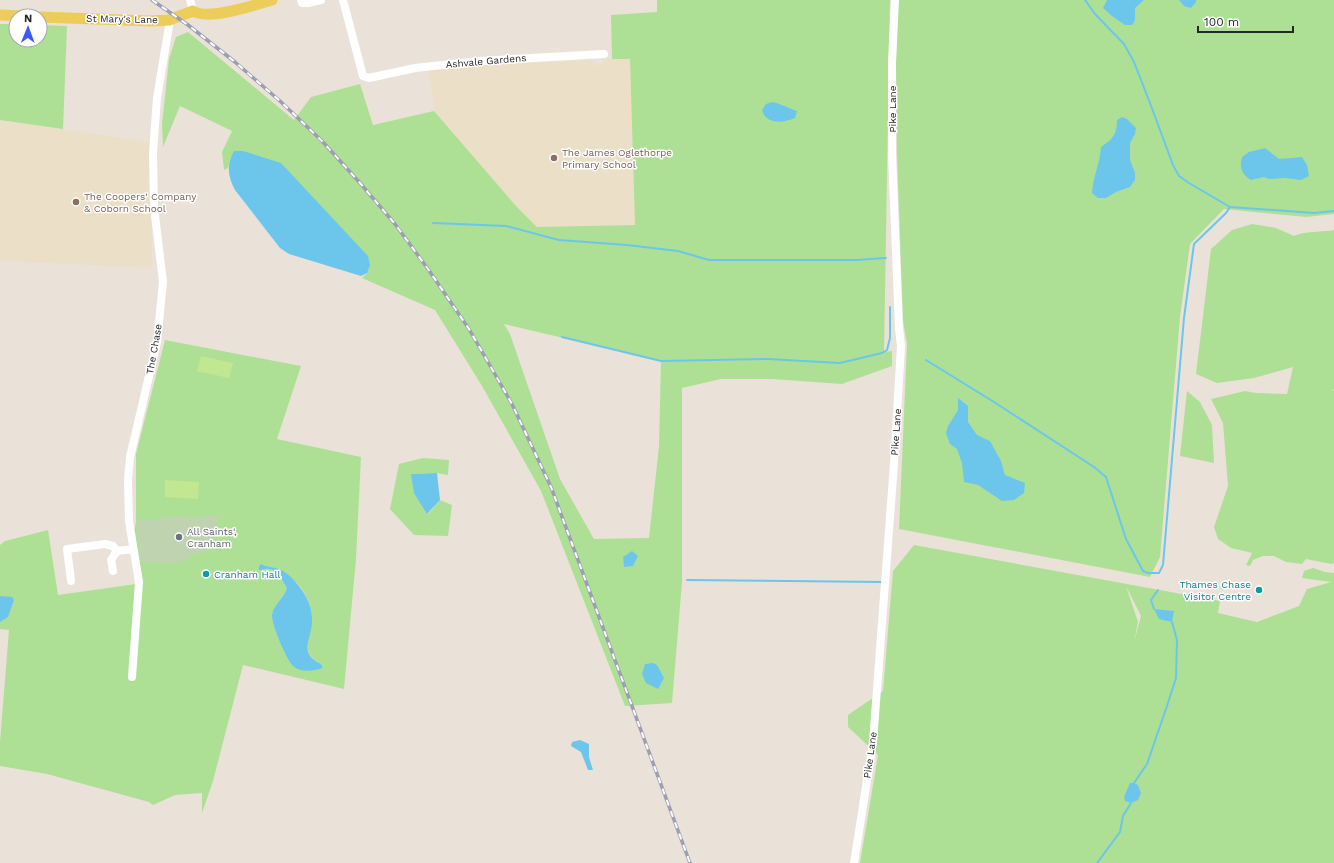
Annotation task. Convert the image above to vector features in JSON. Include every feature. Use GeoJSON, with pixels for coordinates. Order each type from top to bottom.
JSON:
{"type":"FeatureCollection","features":[{"type":"Feature","properties":{"kind":"main road","name":"St Mary's Lane"},"geometry":{"type":"LineString","coordinates":[[48,17],[138,21],[168,20],[193,11],[196,14],[203,14],[232,11],[272,0]]}},
{"type":"Feature","properties":{"kind":"street"},"geometry":{"type":"LineString","coordinates":[[190,0],[193,11]]}},
{"type":"Feature","properties":{"kind":"street"},"geometry":{"type":"LineString","coordinates":[[300,0],[305,4],[321,0]]}},
{"type":"Feature","properties":{"kind":"street","name":"Ashvale Gardens"},"geometry":{"type":"LineString","coordinates":[[343,0],[363,76],[369,78],[414,68],[479,61],[604,54]]}},
{"type":"Feature","properties":{"kind":"street","name":"Pike Lane"},"geometry":{"type":"LineString","coordinates":[[854,863],[873,742],[894,464],[901,346],[892,154],[892,62],[895,0]]}},
{"type":"Feature","properties":{"kind":"street","name":"The Chase"},"geometry":{"type":"LineString","coordinates":[[132,677],[139,582],[129,521],[128,481],[130,457],[157,342],[163,282],[154,207],[153,153],[157,98],[169,26],[168,20]]}},
{"type":"Feature","properties":{"kind":"street"},"geometry":{"type":"LineString","coordinates":[[71,581],[67,548],[105,544],[113,546],[117,551]]}},
{"type":"Feature","properties":{"kind":"street"},"geometry":{"type":"LineString","coordinates":[[117,551],[133,549]]}},
{"type":"Feature","properties":{"kind":"street"},"geometry":{"type":"LineString","coordinates":[[113,572],[112,560],[117,551]]}},
{"type":"Feature","properties":{"kind":"shaded area","name":"The James Oglethorpe Primary School"},"geometry":{"type":"Polygon","coordinates":[[[603,59],[630,59],[635,225],[537,227],[516,206],[434,111],[429,71],[479,65],[592,60],[594,65],[602,64],[603,59]]]}},
{"type":"Feature","properties":{"kind":"shaded area","name":"The Coopers' Company & Coborn School"},"geometry":{"type":"Polygon","coordinates":[[[0,120],[151,142],[152,268],[0,261],[0,120]]]}},
{"type":"Feature","properties":{"kind":"green space"},"geometry":{"type":"Polygon","coordinates":[[[657,0],[890,0],[884,352],[892,351],[892,366],[842,384],[772,379],[721,379],[682,388],[682,582],[672,703],[625,706],[541,491],[482,386],[435,310],[362,278],[367,273],[231,157],[228,168],[224,170],[222,152],[232,131],[180,106],[163,147],[162,124],[169,59],[176,37],[188,32],[294,120],[311,97],[360,84],[373,125],[434,111],[516,206],[537,227],[635,225],[630,59],[612,59],[611,15],[657,12],[657,0]],[[777,103],[795,118],[796,111],[777,103]],[[504,324],[510,334],[560,479],[594,539],[649,538],[659,446],[661,361],[504,324]]]}},
{"type":"Feature","properties":{"kind":"green space"},"geometry":{"type":"Polygon","coordinates":[[[898,0],[1334,0],[1334,214],[1306,217],[1224,209],[1190,244],[1180,317],[1160,557],[1150,577],[899,529],[907,344],[903,321],[897,154],[896,63],[898,0]]]}},
{"type":"Feature","properties":{"kind":"green space"},"geometry":{"type":"Polygon","coordinates":[[[0,24],[8,24],[8,48],[48,48],[48,25],[67,26],[63,129],[0,120],[0,24]]]}},
{"type":"Feature","properties":{"kind":"green space"},"geometry":{"type":"Polygon","coordinates":[[[1252,224],[1276,228],[1294,236],[1308,232],[1334,230],[1334,563],[1331,564],[1306,559],[1302,564],[1286,562],[1274,556],[1263,556],[1253,560],[1250,566],[1246,565],[1252,553],[1231,548],[1218,539],[1214,527],[1228,486],[1223,423],[1211,399],[1245,391],[1256,393],[1287,394],[1293,367],[1254,378],[1217,383],[1196,374],[1211,249],[1232,230],[1252,224]]]}},
{"type":"Feature","properties":{"kind":"green space"},"geometry":{"type":"Polygon","coordinates":[[[165,340],[301,366],[277,439],[361,457],[356,559],[344,689],[243,665],[213,781],[202,813],[202,793],[175,795],[153,805],[149,802],[47,774],[0,766],[0,742],[9,630],[0,629],[0,545],[5,541],[48,530],[58,595],[143,583],[134,531],[136,522],[136,454],[165,340]],[[261,565],[264,570],[270,569],[275,573],[287,588],[274,609],[272,616],[277,634],[289,661],[293,666],[300,669],[306,670],[323,668],[321,664],[310,654],[308,649],[312,625],[312,613],[304,593],[298,584],[291,578],[283,574],[261,565]]]}},
{"type":"Feature","properties":{"kind":"green space"},"geometry":{"type":"Polygon","coordinates":[[[201,356],[233,363],[229,378],[197,371],[201,356]]]}},
{"type":"Feature","properties":{"kind":"green space"},"geometry":{"type":"Polygon","coordinates":[[[1187,391],[1200,402],[1212,425],[1214,463],[1180,456],[1187,391]]]}},
{"type":"Feature","properties":{"kind":"green space"},"geometry":{"type":"Polygon","coordinates":[[[423,458],[449,460],[448,475],[437,473],[411,474],[428,514],[440,500],[452,505],[448,536],[414,535],[390,509],[399,464],[423,458]]]}},
{"type":"Feature","properties":{"kind":"green space"},"geometry":{"type":"Polygon","coordinates":[[[165,480],[199,482],[198,499],[165,497],[165,480]]]}},
{"type":"Feature","properties":{"kind":"green space"},"geometry":{"type":"Polygon","coordinates":[[[219,515],[213,550],[191,555],[190,559],[174,563],[141,562],[137,534],[137,520],[179,516],[189,518],[219,515]]]}},
{"type":"Feature","properties":{"kind":"green space"},"geometry":{"type":"Polygon","coordinates":[[[914,545],[1220,601],[1218,613],[1257,622],[1299,606],[1307,589],[1331,582],[1302,578],[1304,571],[1313,568],[1334,573],[1334,863],[860,863],[878,755],[848,727],[848,715],[883,691],[893,571],[914,545]],[[1126,586],[1138,622],[1134,642],[1141,616],[1126,586]]]}},
{"type":"Feature","properties":{"kind":"water"},"geometry":{"type":"Polygon","coordinates":[[[1107,0],[1144,0],[1135,8],[1135,20],[1132,25],[1125,25],[1103,8],[1107,0]]]}},
{"type":"Feature","properties":{"kind":"water"},"geometry":{"type":"Polygon","coordinates":[[[1179,0],[1196,0],[1196,2],[1191,8],[1184,6],[1179,0]]]}},
{"type":"Feature","properties":{"kind":"water"},"geometry":{"type":"Polygon","coordinates":[[[772,102],[797,111],[795,118],[776,122],[767,118],[762,110],[766,104],[772,102]]]}},
{"type":"Feature","properties":{"kind":"water"},"geometry":{"type":"Polygon","coordinates":[[[1122,117],[1127,119],[1136,128],[1135,134],[1130,143],[1130,160],[1135,173],[1135,180],[1130,187],[1116,192],[1106,198],[1098,198],[1092,193],[1101,147],[1114,136],[1117,120],[1122,117]]]}},
{"type":"Feature","properties":{"kind":"water"},"geometry":{"type":"Polygon","coordinates":[[[1265,148],[1279,159],[1302,157],[1307,165],[1309,176],[1301,180],[1285,178],[1269,179],[1264,177],[1251,180],[1245,175],[1241,168],[1242,157],[1249,152],[1265,148]]]}},
{"type":"Feature","properties":{"kind":"water"},"geometry":{"type":"Polygon","coordinates":[[[234,151],[243,151],[281,163],[368,256],[370,265],[367,273],[361,276],[289,254],[280,248],[235,190],[229,176],[231,156],[234,151]]]}},
{"type":"Feature","properties":{"kind":"water"},"geometry":{"type":"Polygon","coordinates":[[[958,398],[968,406],[968,422],[977,435],[990,441],[1001,461],[1005,475],[1025,483],[1024,493],[1014,500],[1002,501],[978,485],[964,482],[962,463],[957,449],[950,444],[946,433],[948,426],[958,410],[958,398]]]}},
{"type":"Feature","properties":{"kind":"water"},"geometry":{"type":"Polygon","coordinates":[[[437,473],[440,500],[427,514],[414,493],[411,474],[437,473]]]}},
{"type":"Feature","properties":{"kind":"water"},"geometry":{"type":"Polygon","coordinates":[[[632,551],[638,556],[633,566],[624,567],[623,557],[632,551]]]}},
{"type":"Feature","properties":{"kind":"water"},"geometry":{"type":"Polygon","coordinates":[[[261,564],[279,569],[286,573],[294,580],[304,593],[309,602],[312,613],[312,625],[308,644],[309,654],[321,664],[323,668],[312,671],[300,670],[290,663],[283,650],[272,620],[274,608],[284,595],[287,588],[280,577],[272,570],[259,570],[259,566],[261,564]]]}},
{"type":"Feature","properties":{"kind":"water"},"geometry":{"type":"Polygon","coordinates":[[[0,596],[12,597],[14,600],[8,617],[0,622],[0,596]]]}},
{"type":"Feature","properties":{"kind":"water"},"geometry":{"type":"Polygon","coordinates":[[[1154,609],[1174,611],[1172,622],[1159,619],[1154,609]]]}},
{"type":"Feature","properties":{"kind":"water"},"geometry":{"type":"Polygon","coordinates":[[[653,663],[657,665],[664,678],[658,689],[646,683],[642,674],[645,664],[653,663]]]}},
{"type":"Feature","properties":{"kind":"water"},"geometry":{"type":"Polygon","coordinates":[[[580,740],[589,744],[589,757],[593,770],[588,770],[581,752],[571,746],[572,742],[580,740]]]}},
{"type":"Feature","properties":{"kind":"water"},"geometry":{"type":"Polygon","coordinates":[[[1130,783],[1138,785],[1141,793],[1138,800],[1131,803],[1125,801],[1124,797],[1130,783]]]}},
{"type":"Feature","properties":{"kind":"waterway"},"geometry":{"type":"LineString","coordinates":[[1085,0],[1095,14],[1124,44],[1134,62],[1173,165],[1179,176],[1230,207],[1314,213],[1334,211]]}},
{"type":"Feature","properties":{"kind":"waterway"},"geometry":{"type":"LineString","coordinates":[[926,360],[994,402],[1094,467],[1106,477],[1126,539],[1143,571],[1148,573],[1159,573],[1163,565],[1184,318],[1194,244],[1226,213],[1230,207]]}},
{"type":"Feature","properties":{"kind":"waterway"},"geometry":{"type":"LineString","coordinates":[[433,223],[506,226],[559,240],[627,245],[678,251],[709,260],[856,260],[886,258]]}},
{"type":"Feature","properties":{"kind":"waterway"},"geometry":{"type":"LineString","coordinates":[[562,337],[661,361],[768,359],[840,363],[882,353],[887,350],[890,338],[890,307]]}},
{"type":"Feature","properties":{"kind":"waterway"},"geometry":{"type":"LineString","coordinates":[[687,580],[882,582]]}},
{"type":"Feature","properties":{"kind":"waterway"},"geometry":{"type":"LineString","coordinates":[[1154,609],[1151,600],[1158,590]]}},
{"type":"Feature","properties":{"kind":"waterway"},"geometry":{"type":"LineString","coordinates":[[1134,783],[1147,764],[1176,678],[1177,640],[1172,622]]}},
{"type":"Feature","properties":{"kind":"waterway"},"geometry":{"type":"LineString","coordinates":[[1097,863],[1120,832],[1123,816],[1131,803]]}},
{"type":"Feature","properties":{"kind":"railway"},"geometry":{"type":"LineString","coordinates":[[152,0],[188,25],[235,62],[280,101],[322,141],[395,224],[469,329],[512,404],[551,487],[690,863]]}},
{"type":"Feature","properties":{"kind":"place","name":"The James Oglethorpe Primary School"},"geometry":{"type":"Point","coordinates":[554,158]}},
{"type":"Feature","properties":{"kind":"place","name":"The Coopers' Company & Coborn School"},"geometry":{"type":"Point","coordinates":[76,202]}},
{"type":"Feature","properties":{"kind":"place","name":"All Saints', Cranham"},"geometry":{"type":"Point","coordinates":[179,537]}},
{"type":"Feature","properties":{"kind":"place","name":"Cranham Hall"},"geometry":{"type":"Point","coordinates":[206,574]}},
{"type":"Feature","properties":{"kind":"place","name":"Thames Chase Visitor Centre"},"geometry":{"type":"Point","coordinates":[1259,590]}}]}
